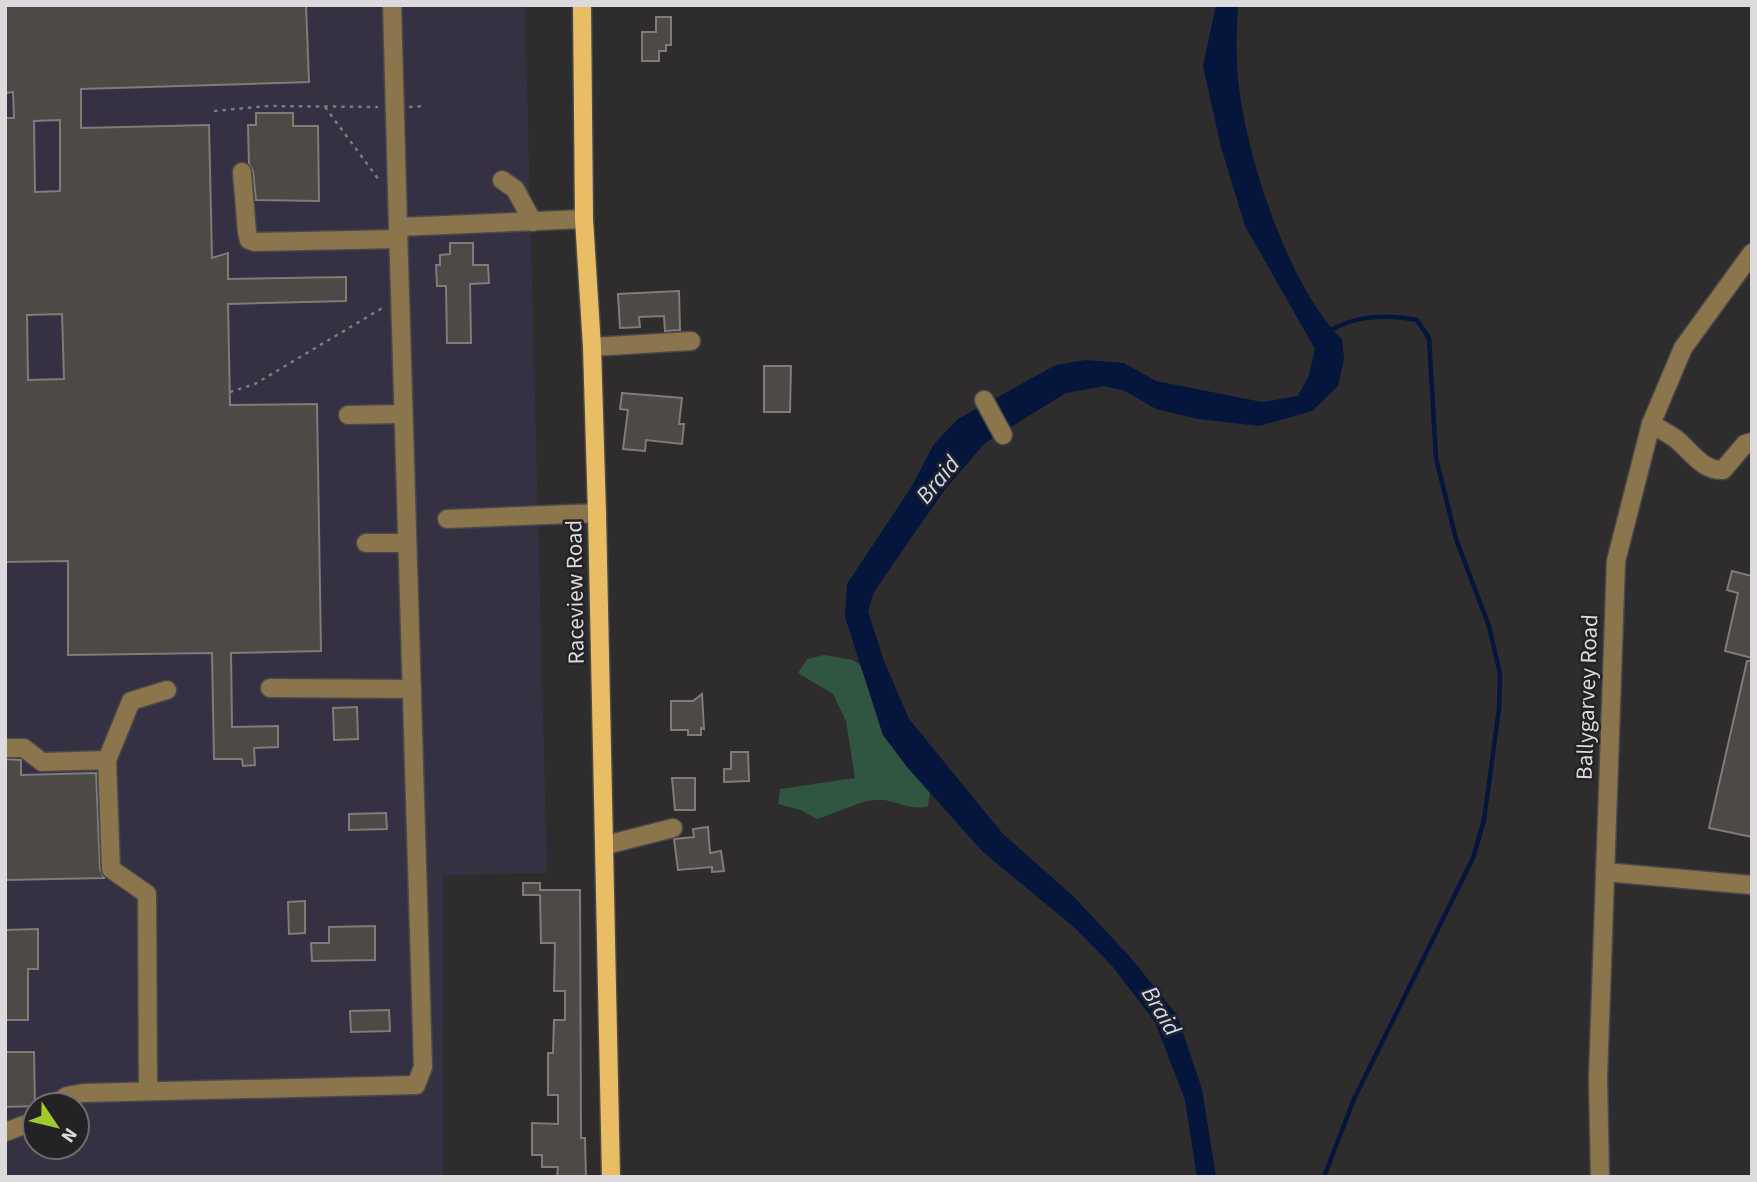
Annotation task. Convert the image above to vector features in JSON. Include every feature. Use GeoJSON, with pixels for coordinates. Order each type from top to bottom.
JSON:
{"type":"FeatureCollection","features":[{"type":"Feature","properties":{"kind":"main road","name":"Raceview Road"},"geometry":{"type":"LineString","coordinates":[[582,5],[584,219],[592,347],[597,513],[611,1177]]}},
{"type":"Feature","properties":{"kind":"street"},"geometry":{"type":"LineString","coordinates":[[91,1093],[416,1085],[423,1067],[392,5]]}},
{"type":"Feature","properties":{"kind":"street"},"geometry":{"type":"LineString","coordinates":[[242,172],[249,240],[265,244],[584,219]]}},
{"type":"Feature","properties":{"kind":"street"},"geometry":{"type":"LineString","coordinates":[[502,180],[515,189],[533,222]]}},
{"type":"Feature","properties":{"kind":"street","name":"Ballygarvey Road"},"geometry":{"type":"LineString","coordinates":[[1600,1177],[1598,1078],[1616,561],[1651,424],[1683,348],[1752,253]]}},
{"type":"Feature","properties":{"kind":"street"},"geometry":{"type":"LineString","coordinates":[[592,347],[691,341]]}},
{"type":"Feature","properties":{"kind":"street"},"geometry":{"type":"LineString","coordinates":[[984,400],[1003,435]]}},
{"type":"Feature","properties":{"kind":"street"},"geometry":{"type":"LineString","coordinates":[[348,415],[403,414]]}},
{"type":"Feature","properties":{"kind":"street"},"geometry":{"type":"LineString","coordinates":[[1651,424],[1676,439],[1701,463],[1717,470],[1723,470],[1745,444],[1752,442]]}},
{"type":"Feature","properties":{"kind":"street"},"geometry":{"type":"LineString","coordinates":[[447,519],[597,513]]}},
{"type":"Feature","properties":{"kind":"street"},"geometry":{"type":"LineString","coordinates":[[366,543],[407,543]]}},
{"type":"Feature","properties":{"kind":"street"},"geometry":{"type":"LineString","coordinates":[[270,688],[412,688]]}},
{"type":"Feature","properties":{"kind":"street"},"geometry":{"type":"LineString","coordinates":[[148,1091],[147,894],[111,869],[107,761],[131,702],[167,690]]}},
{"type":"Feature","properties":{"kind":"street"},"geometry":{"type":"LineString","coordinates":[[5,748],[24,748],[42,762],[107,761]]}},
{"type":"Feature","properties":{"kind":"street"},"geometry":{"type":"LineString","coordinates":[[606,845],[673,828]]}},
{"type":"Feature","properties":{"kind":"street"},"geometry":{"type":"LineString","coordinates":[[1605,872],[1752,885]]}},
{"type":"Feature","properties":{"kind":"path"},"geometry":{"type":"LineString","coordinates":[[214,111],[268,106],[423,106]]}},
{"type":"Feature","properties":{"kind":"path"},"geometry":{"type":"LineString","coordinates":[[326,107],[382,186]]}},
{"type":"Feature","properties":{"kind":"path"},"geometry":{"type":"LineString","coordinates":[[230,392],[243,391],[391,303]]}},
{"type":"Feature","properties":{"kind":"shaded area"},"geometry":{"type":"Polygon","coordinates":[[[5,5],[525,5],[547,873],[443,875],[443,1177],[5,1177],[5,5]]]}},
{"type":"Feature","properties":{"kind":"green space"},"geometry":{"type":"Polygon","coordinates":[[[824,655],[853,660],[861,666],[883,735],[930,793],[928,806],[914,807],[882,800],[869,801],[817,819],[801,810],[778,804],[780,789],[855,778],[846,721],[833,694],[798,673],[807,659],[824,655]]]}},
{"type":"Feature","properties":{"kind":"water","name":"Braid"},"geometry":{"type":"Polygon","coordinates":[[[1216,5],[1238,5],[1237,57],[1240,96],[1257,171],[1285,249],[1303,285],[1322,315],[1342,339],[1344,359],[1338,386],[1312,411],[1259,426],[1198,419],[1156,409],[1125,391],[1104,386],[1066,393],[985,443],[946,488],[909,541],[874,592],[868,611],[884,661],[909,719],[1003,834],[1074,897],[1130,957],[1177,1015],[1202,1089],[1216,1177],[1197,1177],[1185,1100],[1155,1022],[1113,967],[1075,928],[983,852],[907,767],[883,735],[845,617],[847,584],[912,486],[934,444],[958,419],[1056,365],[1085,360],[1124,363],[1156,381],[1262,402],[1298,396],[1309,375],[1315,349],[1245,226],[1221,147],[1203,66],[1216,5]]]}},
{"type":"Feature","properties":{"kind":"building"},"geometry":{"type":"Polygon","coordinates":[[[5,5],[306,5],[309,82],[81,89],[81,128],[209,125],[212,258],[228,253],[228,279],[346,277],[346,301],[228,304],[230,405],[317,404],[321,651],[231,653],[232,727],[278,726],[278,747],[254,748],[255,765],[243,766],[242,759],[214,759],[212,653],[68,655],[68,561],[5,562],[5,118],[14,118],[13,92],[5,93],[5,5]],[[60,120],[34,121],[35,192],[60,191],[60,120]],[[62,314],[27,315],[28,380],[64,379],[62,314]]]}},
{"type":"Feature","properties":{"kind":"building"},"geometry":{"type":"Polygon","coordinates":[[[656,17],[671,17],[671,45],[666,45],[666,51],[659,51],[659,61],[642,61],[642,32],[656,32],[656,17]]]}},
{"type":"Feature","properties":{"kind":"building"},"geometry":{"type":"Polygon","coordinates":[[[256,113],[293,113],[293,126],[318,126],[319,201],[256,200],[253,171],[249,164],[248,125],[256,125],[256,113]]]}},
{"type":"Feature","properties":{"kind":"building"},"geometry":{"type":"Polygon","coordinates":[[[450,243],[473,243],[473,265],[488,265],[489,283],[470,284],[471,343],[447,343],[446,286],[437,286],[436,265],[440,265],[440,255],[450,254],[450,243]]]}},
{"type":"Feature","properties":{"kind":"building"},"geometry":{"type":"Polygon","coordinates":[[[679,291],[680,330],[665,331],[664,316],[639,317],[640,327],[620,328],[618,294],[679,291]]]}},
{"type":"Feature","properties":{"kind":"building"},"geometry":{"type":"Polygon","coordinates":[[[764,366],[791,366],[790,412],[764,412],[764,366]]]}},
{"type":"Feature","properties":{"kind":"building"},"geometry":{"type":"Polygon","coordinates":[[[622,393],[682,398],[679,424],[684,424],[682,444],[646,440],[645,451],[623,449],[628,410],[620,409],[622,393]]]}},
{"type":"Feature","properties":{"kind":"building"},"geometry":{"type":"Polygon","coordinates":[[[1732,571],[1752,576],[1752,658],[1725,651],[1738,593],[1727,590],[1732,571]]]}},
{"type":"Feature","properties":{"kind":"building"},"geometry":{"type":"Polygon","coordinates":[[[1747,661],[1752,661],[1752,837],[1709,828],[1747,661]]]}},
{"type":"Feature","properties":{"kind":"building"},"geometry":{"type":"Polygon","coordinates":[[[702,694],[704,729],[701,728],[701,735],[688,735],[688,730],[671,730],[671,701],[693,701],[702,694]]]}},
{"type":"Feature","properties":{"kind":"building"},"geometry":{"type":"Polygon","coordinates":[[[357,707],[358,739],[334,740],[333,708],[357,707]]]}},
{"type":"Feature","properties":{"kind":"building"},"geometry":{"type":"Polygon","coordinates":[[[731,752],[748,752],[749,781],[724,782],[724,769],[731,769],[731,752]]]}},
{"type":"Feature","properties":{"kind":"building"},"geometry":{"type":"Polygon","coordinates":[[[5,759],[21,760],[21,775],[96,773],[100,869],[104,878],[5,880],[5,759]]]}},
{"type":"Feature","properties":{"kind":"building"},"geometry":{"type":"Polygon","coordinates":[[[672,778],[695,778],[695,810],[675,810],[672,778]]]}},
{"type":"Feature","properties":{"kind":"building"},"geometry":{"type":"Polygon","coordinates":[[[386,813],[387,829],[349,830],[349,814],[386,813]]]}},
{"type":"Feature","properties":{"kind":"building"},"geometry":{"type":"Polygon","coordinates":[[[708,827],[710,853],[721,851],[724,871],[712,872],[712,867],[678,870],[674,839],[694,837],[693,829],[708,827]]]}},
{"type":"Feature","properties":{"kind":"building"},"geometry":{"type":"Polygon","coordinates":[[[523,883],[540,883],[540,890],[580,890],[581,1138],[585,1138],[586,1177],[557,1177],[558,1167],[542,1167],[542,1155],[532,1155],[532,1123],[558,1124],[558,1095],[548,1095],[548,1053],[553,1053],[554,1020],[565,1020],[565,991],[554,991],[555,943],[541,943],[540,895],[523,895],[523,883]]]}},
{"type":"Feature","properties":{"kind":"building"},"geometry":{"type":"Polygon","coordinates":[[[305,901],[305,933],[289,934],[288,902],[305,901]]]}},
{"type":"Feature","properties":{"kind":"building"},"geometry":{"type":"Polygon","coordinates":[[[375,926],[375,960],[312,961],[311,943],[329,943],[329,927],[375,926]]]}},
{"type":"Feature","properties":{"kind":"building"},"geometry":{"type":"Polygon","coordinates":[[[38,929],[38,969],[28,969],[28,1020],[5,1020],[5,930],[38,929]]]}},
{"type":"Feature","properties":{"kind":"building"},"geometry":{"type":"Polygon","coordinates":[[[389,1010],[390,1031],[351,1032],[350,1011],[389,1010]]]}},
{"type":"Feature","properties":{"kind":"building"},"geometry":{"type":"Polygon","coordinates":[[[5,1052],[34,1052],[35,1091],[21,1091],[21,1106],[5,1107],[5,1052]]]}},
{"type":"Feature","properties":{"kind":"waterway"},"geometry":{"type":"LineString","coordinates":[[1324,1177],[1354,1099],[1473,858],[1484,820],[1499,709],[1500,674],[1489,626],[1456,539],[1436,458],[1429,338],[1417,320],[1394,317],[1360,319],[1327,332]]}}]}
